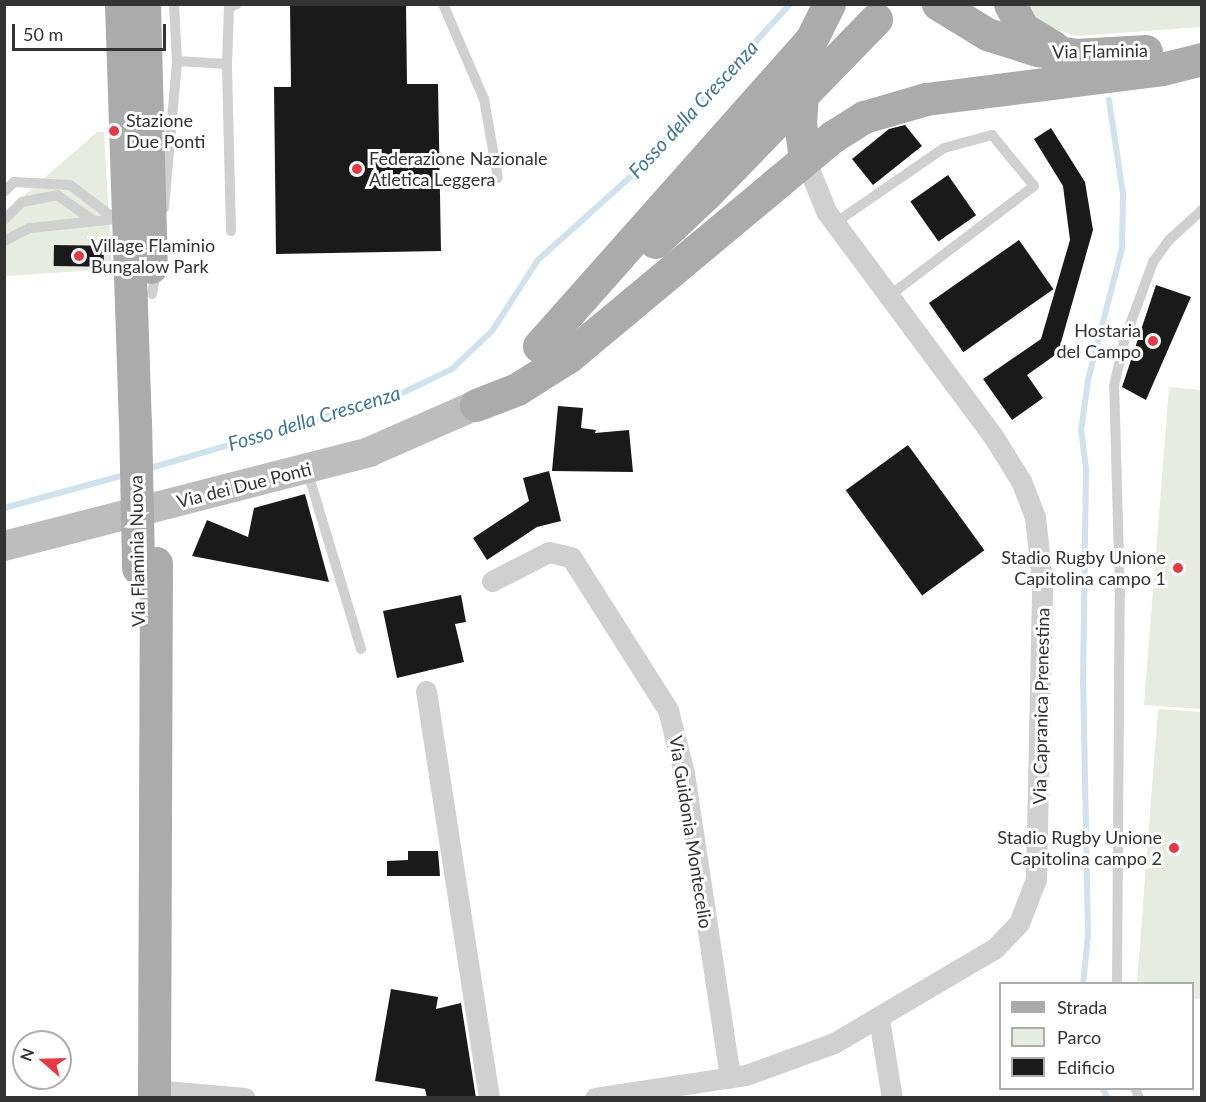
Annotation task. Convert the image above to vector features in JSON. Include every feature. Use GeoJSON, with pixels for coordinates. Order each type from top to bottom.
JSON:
{"type":"FeatureCollection","features":[{"type":"Feature","properties":{"kind":"main road","name":"Via Flaminia Nuova"},"geometry":{"type":"LineString","coordinates":[[121,4],[121,219],[145,418]]}},
{"type":"Feature","properties":{"kind":"main road","name":"Via Flaminia Nuova"},"geometry":{"type":"LineString","coordinates":[[144,4],[152,294],[145,418],[149,1095]]}},
{"type":"Feature","properties":{"kind":"main road"},"geometry":{"type":"LineString","coordinates":[[539,346],[811,40],[829,4]]}},
{"type":"Feature","properties":{"kind":"main road"},"geometry":{"type":"LineString","coordinates":[[476,405],[706,194],[892,4]]}},
{"type":"Feature","properties":{"kind":"main road","name":"Via Flaminia"},"geometry":{"type":"LineString","coordinates":[[938,4],[973,27],[1011,43],[1075,55],[1202,48]]}},
{"type":"Feature","properties":{"kind":"main road"},"geometry":{"type":"LineString","coordinates":[[1010,4],[1018,24],[1032,36],[1075,55]]}},
{"type":"Feature","properties":{"kind":"main road"},"geometry":{"type":"LineString","coordinates":[[805,159],[800,108],[811,40]]}},
{"type":"Feature","properties":{"kind":"main road"},"geometry":{"type":"LineString","coordinates":[[476,405],[517,389],[568,357],[805,159],[857,120],[904,104],[1162,69],[1202,59]]}},
{"type":"Feature","properties":{"kind":"street","name":"Via Capranica Prenestina"},"geometry":{"type":"LineString","coordinates":[[595,1098],[730,1078],[804,1056],[879,1019],[1007,938],[1032,897],[1040,846],[1042,581],[1035,516],[1021,481],[993,436],[835,223],[805,159]]}},
{"type":"Feature","properties":{"kind":"street","name":"Via dei Due Ponti"},"geometry":{"type":"LineString","coordinates":[[4,546],[307,470],[418,434],[476,405]]}},
{"type":"Feature","properties":{"kind":"street","name":"Via Guidonia Montecelio"},"geometry":{"type":"LineString","coordinates":[[492,581],[549,552],[571,557],[668,710],[684,773],[730,1078]]}},
{"type":"Feature","properties":{"kind":"street"},"geometry":{"type":"LineString","coordinates":[[426,691],[489,1098]]}},
{"type":"Feature","properties":{"kind":"street"},"geometry":{"type":"LineString","coordinates":[[879,1019],[892,1098]]}},
{"type":"Feature","properties":{"kind":"street"},"geometry":{"type":"LineString","coordinates":[[149,1095],[245,1098]]}},
{"type":"Feature","properties":{"kind":"lane"},"geometry":{"type":"LineString","coordinates":[[152,294],[177,61],[174,4]]}},
{"type":"Feature","properties":{"kind":"lane"},"geometry":{"type":"LineString","coordinates":[[231,231],[227,64],[229,8],[237,4]]}},
{"type":"Feature","properties":{"kind":"lane"},"geometry":{"type":"LineString","coordinates":[[442,4],[484,99],[498,178]]}},
{"type":"Feature","properties":{"kind":"lane"},"geometry":{"type":"LineString","coordinates":[[177,61],[227,64]]}},
{"type":"Feature","properties":{"kind":"lane"},"geometry":{"type":"LineString","coordinates":[[835,223],[944,148],[992,135],[1034,186],[889,296]]}},
{"type":"Feature","properties":{"kind":"lane"},"geometry":{"type":"LineString","coordinates":[[4,192],[14,182],[70,185],[121,219]]}},
{"type":"Feature","properties":{"kind":"lane"},"geometry":{"type":"LineString","coordinates":[[4,220],[22,202],[57,195],[94,221]]}},
{"type":"Feature","properties":{"kind":"lane"},"geometry":{"type":"LineString","coordinates":[[1117,982],[1120,595],[1114,386],[1124,341],[1153,262],[1168,240],[1202,210]]}},
{"type":"Feature","properties":{"kind":"lane"},"geometry":{"type":"LineString","coordinates":[[4,241],[30,228],[121,219]]}},
{"type":"Feature","properties":{"kind":"lane"},"geometry":{"type":"LineString","coordinates":[[307,470],[361,649]]}},
{"type":"Feature","properties":{"kind":"green space"},"geometry":{"type":"Polygon","coordinates":[[[1027,5],[1201,5],[1201,27],[1077,36],[1049,27],[1034,17],[1027,5]]]}},
{"type":"Feature","properties":{"kind":"green space"},"geometry":{"type":"Polygon","coordinates":[[[97,132],[104,132],[112,269],[5,276],[5,212],[97,132]]]}},
{"type":"Feature","properties":{"kind":"green space","name":"Stadio Rugby Unione Capitolina campo 1"},"geometry":{"type":"Polygon","coordinates":[[[1169,387],[1201,390],[1201,709],[1144,705],[1169,387]]]}},
{"type":"Feature","properties":{"kind":"green space","name":"Stadio Rugby Unione Capitolina campo 2"},"geometry":{"type":"Polygon","coordinates":[[[1158,709],[1201,712],[1201,999],[1194,999],[1194,982],[1137,982],[1158,709]]]}},
{"type":"Feature","properties":{"kind":"building","name":"Federazione Nazionale Atletica Leggera"},"geometry":{"type":"Polygon","coordinates":[[[290,4],[406,4],[407,84],[438,84],[441,251],[276,254],[274,87],[291,87],[290,4]]]}},
{"type":"Feature","properties":{"kind":"building"},"geometry":{"type":"Polygon","coordinates":[[[905,125],[922,146],[873,185],[852,159],[889,129],[905,125]]]}},
{"type":"Feature","properties":{"kind":"building"},"geometry":{"type":"Polygon","coordinates":[[[1051,128],[1085,182],[1093,230],[1058,353],[1027,375],[1043,398],[1012,420],[983,379],[1041,339],[1070,240],[1063,186],[1034,139],[1051,128]]]}},
{"type":"Feature","properties":{"kind":"building"},"geometry":{"type":"Polygon","coordinates":[[[948,175],[976,215],[938,242],[910,201],[948,175]]]}},
{"type":"Feature","properties":{"kind":"building"},"geometry":{"type":"Polygon","coordinates":[[[1019,240],[1053,289],[963,352],[929,303],[1019,240]]]}},
{"type":"Feature","properties":{"kind":"building","name":"Village Flaminio Bungalow Park"},"geometry":{"type":"Polygon","coordinates":[[[54,245],[104,246],[104,267],[54,266],[54,245]]]}},
{"type":"Feature","properties":{"kind":"building"},"geometry":{"type":"Polygon","coordinates":[[[1156,285],[1191,297],[1146,400],[1122,387],[1156,285]]]}},
{"type":"Feature","properties":{"kind":"building"},"geometry":{"type":"Polygon","coordinates":[[[558,406],[583,408],[581,428],[596,430],[595,433],[629,430],[633,472],[552,471],[558,406]]]}},
{"type":"Feature","properties":{"kind":"building"},"geometry":{"type":"Polygon","coordinates":[[[908,445],[984,550],[922,595],[846,490],[908,445]]]}},
{"type":"Feature","properties":{"kind":"building"},"geometry":{"type":"Polygon","coordinates":[[[549,471],[561,521],[537,527],[487,560],[473,538],[529,501],[523,478],[549,471]]]}},
{"type":"Feature","properties":{"kind":"building"},"geometry":{"type":"Polygon","coordinates":[[[305,494],[329,582],[192,556],[207,520],[248,537],[254,508],[305,494]]]}},
{"type":"Feature","properties":{"kind":"building"},"geometry":{"type":"Polygon","coordinates":[[[461,595],[466,622],[455,624],[464,662],[397,678],[383,611],[461,595]]]}},
{"type":"Feature","properties":{"kind":"building"},"geometry":{"type":"Polygon","coordinates":[[[408,851],[438,851],[440,876],[387,876],[387,861],[408,860],[408,851]]]}},
{"type":"Feature","properties":{"kind":"building"},"geometry":{"type":"Polygon","coordinates":[[[391,989],[438,997],[436,1009],[461,1003],[476,1098],[427,1098],[425,1089],[375,1081],[391,989]]]}},
{"type":"Feature","properties":{"kind":"waterway","name":"Fosso della Crescenza"},"geometry":{"type":"LineString","coordinates":[[147,469],[394,397],[452,369],[492,331],[538,260],[638,170],[790,4]]}},
{"type":"Feature","properties":{"kind":"waterway"},"geometry":{"type":"LineString","coordinates":[[1083,982],[1088,935],[1083,685],[1086,469],[1081,431],[1088,380],[1122,249],[1123,194],[1109,100]]}},
{"type":"Feature","properties":{"kind":"waterway","name":"Fosso della Crescenza"},"geometry":{"type":"LineString","coordinates":[[4,508],[125,475]]}},
{"type":"Feature","properties":{"kind":"waterway"},"geometry":{"type":"LineString","coordinates":[[1103,1090],[1108,1098]]}},
{"type":"Feature","properties":{"kind":"place","name":"Stazione Due Ponti"},"geometry":{"type":"Point","coordinates":[114,131]}},
{"type":"Feature","properties":{"kind":"place","name":"Federazione Nazionale Atletica Leggera"},"geometry":{"type":"Point","coordinates":[357,169]}},
{"type":"Feature","properties":{"kind":"place","name":"Village Flaminio Bungalow Park"},"geometry":{"type":"Point","coordinates":[79,256]}},
{"type":"Feature","properties":{"kind":"place","name":"Hostaria del Campo"},"geometry":{"type":"Point","coordinates":[1153,341]}},
{"type":"Feature","properties":{"kind":"place","name":"Stadio Rugby Unione Capitolina campo 1"},"geometry":{"type":"Point","coordinates":[1178,568]}},
{"type":"Feature","properties":{"kind":"place","name":"Stadio Rugby Unione Capitolina campo 2"},"geometry":{"type":"Point","coordinates":[1174,848]}}]}
